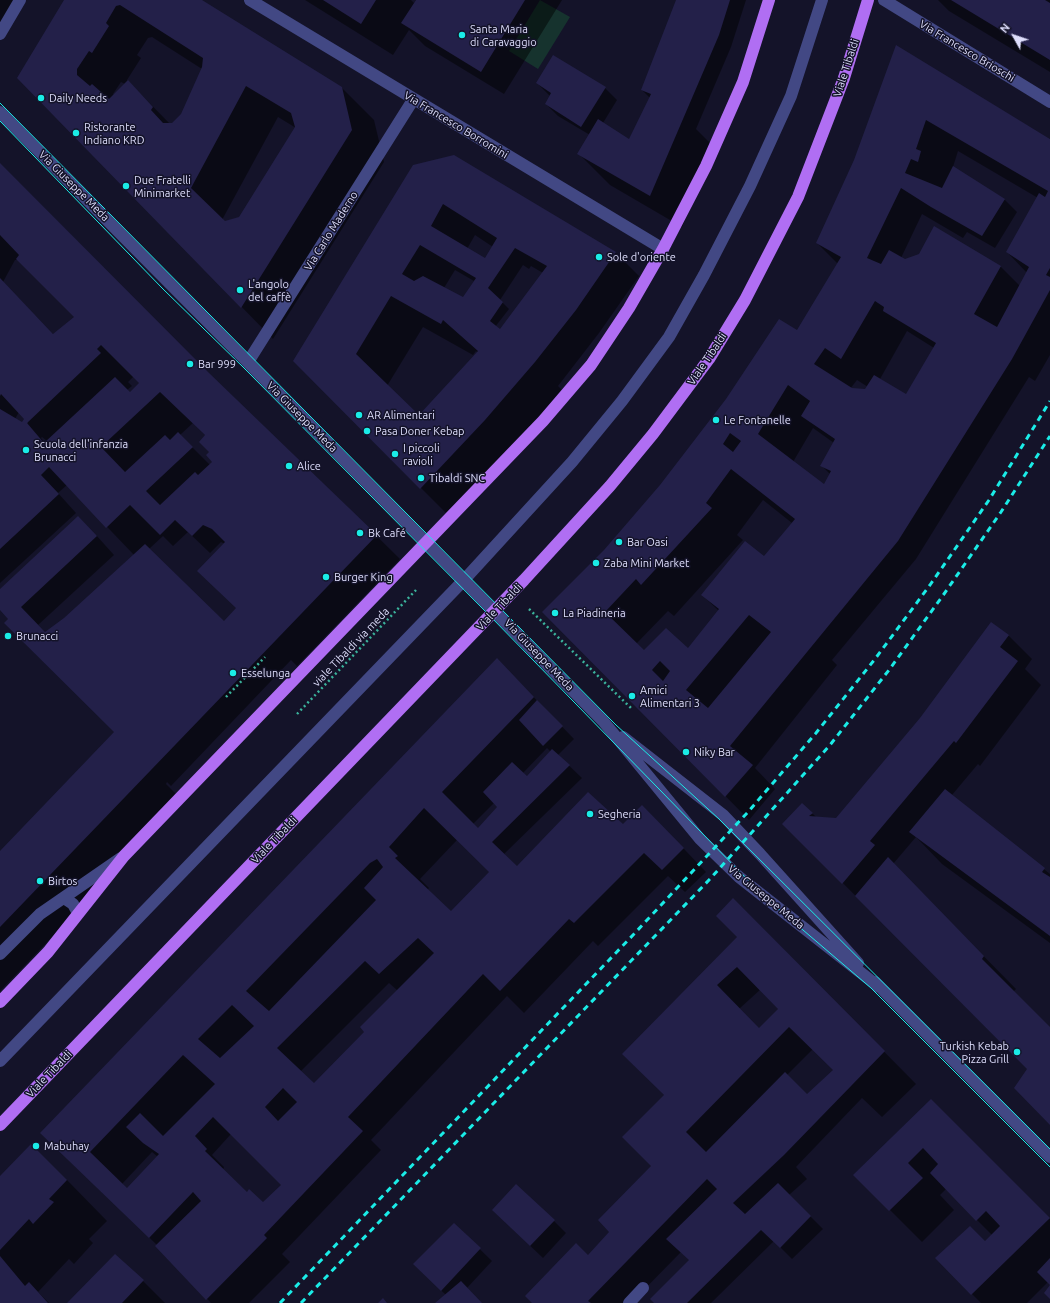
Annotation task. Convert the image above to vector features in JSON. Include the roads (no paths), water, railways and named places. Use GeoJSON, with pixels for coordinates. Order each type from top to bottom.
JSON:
{"type":"FeatureCollection","features":[{"type":"Feature","properties":{"kind":"main road"},"geometry":{"type":"LineString","coordinates":[[0,1002],[48,952],[124,856],[427,543],[543,421],[591,365],[629,308],[663,249],[706,166],[743,82],[769,0]]}},
{"type":"Feature","properties":{"kind":"main road","name":"Viale Tibaldi"},"geometry":{"type":"LineString","coordinates":[[0,1125],[495,610],[610,486],[653,434],[709,359],[745,300],[798,197],[844,78],[868,0]]}},
{"type":"Feature","properties":{"kind":"street"},"geometry":{"type":"LineString","coordinates":[[0,34],[20,0]]}},
{"type":"Feature","properties":{"kind":"street","name":"Via Francesco Borromini"},"geometry":{"type":"LineString","coordinates":[[250,0],[413,100],[663,249]]}},
{"type":"Feature","properties":{"kind":"street"},"geometry":{"type":"LineString","coordinates":[[0,1061],[464,580],[572,462],[622,401],[669,337],[704,275],[750,186],[791,96],[822,0]]}},
{"type":"Feature","properties":{"kind":"street","name":"Via Francesco Brioschi"},"geometry":{"type":"LineString","coordinates":[[884,0],[1050,102]]}},
{"type":"Feature","properties":{"kind":"street","name":"Via Carlo Maderno"},"geometry":{"type":"LineString","coordinates":[[248,362],[413,100]]}},
{"type":"Feature","properties":{"kind":"street","name":"Via Giuseppe Meda"},"geometry":{"type":"LineString","coordinates":[[0,112],[495,610],[603,721],[700,839],[739,877],[879,986]]}},
{"type":"Feature","properties":{"kind":"street","name":"Via Giuseppe Meda"},"geometry":{"type":"LineString","coordinates":[[603,721],[723,815],[879,986],[1050,1157]]}},
{"type":"Feature","properties":{"kind":"street"},"geometry":{"type":"LineString","coordinates":[[0,954],[33,920],[124,856]]}},
{"type":"Feature","properties":{"kind":"street"},"geometry":{"type":"LineString","coordinates":[[64,898],[73,904],[78,914]]}},
{"type":"Feature","properties":{"kind":"street"},"geometry":{"type":"LineString","coordinates":[[629,1303],[644,1288]]}},
{"type":"Feature","properties":{"kind":"tram line"},"geometry":{"type":"LineString","coordinates":[[0,103],[616,725],[719,819],[1050,1149]]}},
{"type":"Feature","properties":{"kind":"tram line"},"geometry":{"type":"LineString","coordinates":[[0,121],[163,289],[244,368],[490,616],[742,874],[776,907],[871,988],[1050,1167]]}},
{"type":"Feature","properties":{"kind":"railway"},"geometry":{"type":"LineString","coordinates":[[280,1303],[634,934],[748,812],[816,733],[875,659],[930,585],[989,500],[1050,401]]}},
{"type":"Feature","properties":{"kind":"railway"},"geometry":{"type":"LineString","coordinates":[[301,1303],[710,879],[830,745],[889,670],[944,594],[1001,512],[1050,436]]}},
{"type":"Feature","properties":{"kind":"place","name":"Santa Maria di Caravaggio"},"geometry":{"type":"Point","coordinates":[462,35]}},
{"type":"Feature","properties":{"kind":"place","name":"Daily Needs"},"geometry":{"type":"Point","coordinates":[41,98]}},
{"type":"Feature","properties":{"kind":"place","name":"Ristorante Indiano KRD"},"geometry":{"type":"Point","coordinates":[76,133]}},
{"type":"Feature","properties":{"kind":"place","name":"Due Fratelli Minimarket"},"geometry":{"type":"Point","coordinates":[126,186]}},
{"type":"Feature","properties":{"kind":"place","name":"Sole d'oriente"},"geometry":{"type":"Point","coordinates":[599,257]}},
{"type":"Feature","properties":{"kind":"place","name":"L'angolo del caffè"},"geometry":{"type":"Point","coordinates":[240,290]}},
{"type":"Feature","properties":{"kind":"place","name":"Bar 999"},"geometry":{"type":"Point","coordinates":[190,364]}},
{"type":"Feature","properties":{"kind":"place","name":"AR Alimentari"},"geometry":{"type":"Point","coordinates":[359,415]}},
{"type":"Feature","properties":{"kind":"place","name":"Le Fontanelle"},"geometry":{"type":"Point","coordinates":[716,420]}},
{"type":"Feature","properties":{"kind":"place","name":"Pasa Doner Kebap"},"geometry":{"type":"Point","coordinates":[367,431]}},
{"type":"Feature","properties":{"kind":"place","name":"Scuola dell'infanzia Brunacci"},"geometry":{"type":"Point","coordinates":[26,450]}},
{"type":"Feature","properties":{"kind":"place","name":"I piccoli ravioli"},"geometry":{"type":"Point","coordinates":[395,454]}},
{"type":"Feature","properties":{"kind":"place","name":"Alice"},"geometry":{"type":"Point","coordinates":[289,466]}},
{"type":"Feature","properties":{"kind":"place","name":"Tibaldi SNC"},"geometry":{"type":"Point","coordinates":[421,478]}},
{"type":"Feature","properties":{"kind":"place","name":"Bk Café"},"geometry":{"type":"Point","coordinates":[360,533]}},
{"type":"Feature","properties":{"kind":"place","name":"Bar Oasi"},"geometry":{"type":"Point","coordinates":[619,542]}},
{"type":"Feature","properties":{"kind":"place","name":"Zaba Mini Market"},"geometry":{"type":"Point","coordinates":[596,563]}},
{"type":"Feature","properties":{"kind":"place","name":"Burger King"},"geometry":{"type":"Point","coordinates":[326,577]}},
{"type":"Feature","properties":{"kind":"place","name":"La Piadineria"},"geometry":{"type":"Point","coordinates":[555,613]}},
{"type":"Feature","properties":{"kind":"place","name":"Brunacci"},"geometry":{"type":"Point","coordinates":[8,636]}},
{"type":"Feature","properties":{"kind":"place","name":"Esselunga"},"geometry":{"type":"Point","coordinates":[233,673]}},
{"type":"Feature","properties":{"kind":"place","name":"Amici Alimentari 3"},"geometry":{"type":"Point","coordinates":[632,696]}},
{"type":"Feature","properties":{"kind":"place","name":"Niky Bar"},"geometry":{"type":"Point","coordinates":[686,752]}},
{"type":"Feature","properties":{"kind":"place","name":"Segheria"},"geometry":{"type":"Point","coordinates":[590,814]}},
{"type":"Feature","properties":{"kind":"place","name":"Birtos"},"geometry":{"type":"Point","coordinates":[40,881]}},
{"type":"Feature","properties":{"kind":"place","name":"Turkish Kebab Pizza Grill"},"geometry":{"type":"Point","coordinates":[1017,1052]}},
{"type":"Feature","properties":{"kind":"place","name":"Mabuhay"},"geometry":{"type":"Point","coordinates":[36,1146]}}]}
